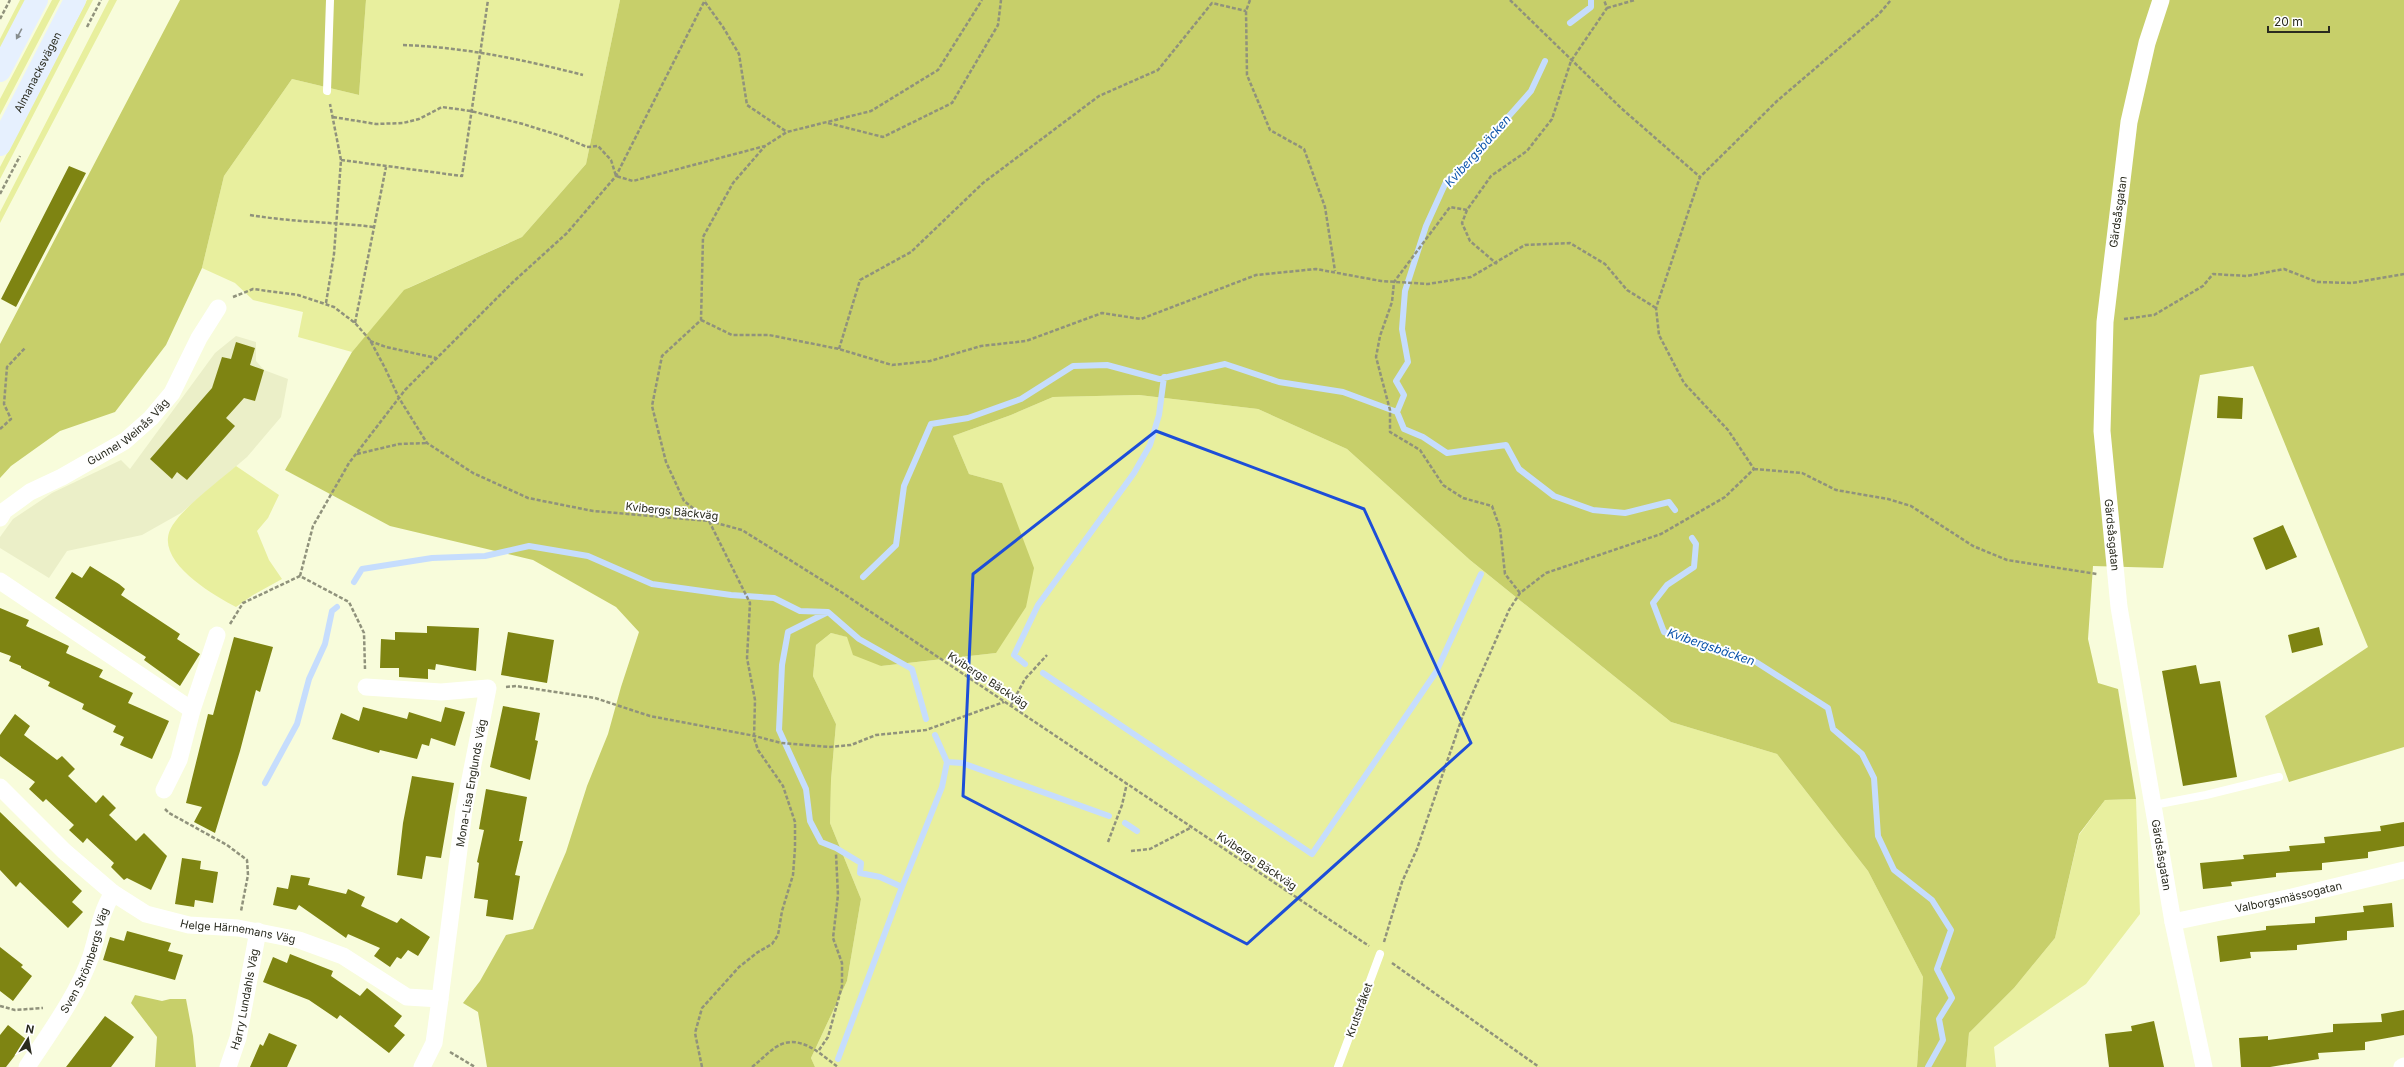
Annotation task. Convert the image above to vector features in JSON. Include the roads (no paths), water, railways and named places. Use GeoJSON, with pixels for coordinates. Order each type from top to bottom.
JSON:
{"type":"FeatureCollection","features":[{"type":"Feature","properties":{"kind":"main road"},"geometry":{"type":"LineString","coordinates":[[0,71],[37,0]]}},
{"type":"Feature","properties":{"kind":"main road","name":"Almanacksvägen"},"geometry":{"type":"LineString","coordinates":[[0,145],[75,0]]}},
{"type":"Feature","properties":{"kind":"street","name":"Gärdsåsgatan"},"geometry":{"type":"LineString","coordinates":[[2161,0],[2147,43],[2129,122],[2105,322],[2102,431],[2116,575],[2130,670],[2173,922],[2204,1067]]}},
{"type":"Feature","properties":{"kind":"street","name":"Gunnel Weinås Väg"},"geometry":{"type":"LineString","coordinates":[[0,518],[4,511],[30,492],[62,477],[124,441],[151,418],[172,392],[199,338],[218,308]]}},
{"type":"Feature","properties":{"kind":"street"},"geometry":{"type":"LineString","coordinates":[[0,581],[192,710]]}},
{"type":"Feature","properties":{"kind":"street"},"geometry":{"type":"LineString","coordinates":[[164,790],[179,760],[192,710],[217,634]]}},
{"type":"Feature","properties":{"kind":"street","name":"Mona-Lisa Englunds Väg"},"geometry":{"type":"LineString","coordinates":[[366,687],[441,692],[488,688],[464,810],[440,999]]}},
{"type":"Feature","properties":{"kind":"street","name":"Helge Härnemans Väg"},"geometry":{"type":"LineString","coordinates":[[0,787],[64,851],[113,893],[146,914],[188,925],[258,930],[300,940],[342,956],[407,998],[440,999]]}},
{"type":"Feature","properties":{"kind":"street","name":"Valborgsmässogatan"},"geometry":{"type":"LineString","coordinates":[[2173,922],[2292,897],[2404,870]]}},
{"type":"Feature","properties":{"kind":"street","name":"Sven Strömbergs Väg"},"geometry":{"type":"LineString","coordinates":[[27,1067],[62,1015],[80,980],[91,956],[104,906],[113,893]]}},
{"type":"Feature","properties":{"kind":"street","name":"Harry Lundahls Väg"},"geometry":{"type":"LineString","coordinates":[[228,1067],[238,1038],[258,930]]}},
{"type":"Feature","properties":{"kind":"street"},"geometry":{"type":"LineString","coordinates":[[422,1067],[434,1043],[440,999]]}},
{"type":"Feature","properties":{"kind":"lane"},"geometry":{"type":"LineString","coordinates":[[327,91],[330,0]]}},
{"type":"Feature","properties":{"kind":"lane"},"geometry":{"type":"LineString","coordinates":[[2154,805],[2206,795],[2279,777]]}},
{"type":"Feature","properties":{"kind":"lane","name":"Krutstråket"},"geometry":{"type":"LineString","coordinates":[[1338,1067],[1380,954]]}},
{"type":"Feature","properties":{"kind":"waterway","name":"Kvibergsbäcken"},"geometry":{"type":"LineString","coordinates":[[1570,23],[1591,7],[1591,0]]}},
{"type":"Feature","properties":{"kind":"waterway","name":"Kvibergsbäcken"},"geometry":{"type":"LineString","coordinates":[[1545,61],[1531,91],[1470,160],[1446,182],[1426,226],[1405,291],[1402,329],[1408,362],[1396,381],[1404,395],[1397,412],[1404,429],[1423,437],[1447,453],[1506,445],[1519,469],[1554,496],[1593,510],[1625,513],[1669,502],[1675,510]]}},
{"type":"Feature","properties":{"kind":"waterway"},"geometry":{"type":"LineString","coordinates":[[863,577],[896,545],[904,486],[931,424],[968,418],[1021,399],[1073,366],[1107,365],[1159,379],[1225,364],[1279,382],[1343,392],[1397,412]]}},
{"type":"Feature","properties":{"kind":"waterway"},"geometry":{"type":"LineString","coordinates":[[1025,664],[1014,655],[1038,605],[1134,473],[1150,445],[1159,415],[1164,377]]}},
{"type":"Feature","properties":{"kind":"waterway","name":"Kvibergsbäcken"},"geometry":{"type":"LineString","coordinates":[[1692,538],[1696,544],[1694,567],[1667,585],[1653,603],[1664,632],[1712,646],[1756,662],[1828,708],[1833,729],[1862,754],[1874,778],[1878,836],[1894,870],[1932,900],[1951,930],[1937,969],[1952,998],[1939,1019],[1943,1040],[1928,1067]]}},
{"type":"Feature","properties":{"kind":"waterway"},"geometry":{"type":"LineString","coordinates":[[354,582],[362,569],[432,558],[485,556],[529,546],[588,556],[652,584],[731,595],[774,598],[800,611],[828,612],[859,639],[912,669],[926,719]]}},
{"type":"Feature","properties":{"kind":"waterway"},"geometry":{"type":"LineString","coordinates":[[1043,673],[1312,854],[1436,672],[1481,574]]}},
{"type":"Feature","properties":{"kind":"waterway"},"geometry":{"type":"LineString","coordinates":[[265,783],[297,724],[309,679],[325,644],[332,611],[337,607]]}},
{"type":"Feature","properties":{"kind":"waterway"},"geometry":{"type":"LineString","coordinates":[[826,613],[788,632],[782,665],[779,730],[806,789],[810,821],[821,842],[836,848],[861,863],[860,873],[880,877],[902,887],[838,1059]]}},
{"type":"Feature","properties":{"kind":"waterway"},"geometry":{"type":"LineString","coordinates":[[902,887],[942,787],[947,762],[935,735]]}},
{"type":"Feature","properties":{"kind":"waterway"},"geometry":{"type":"LineString","coordinates":[[947,762],[962,763],[1109,816]]}},
{"type":"Feature","properties":{"kind":"waterway"},"geometry":{"type":"LineString","coordinates":[[1125,823],[1137,831]]}}]}
